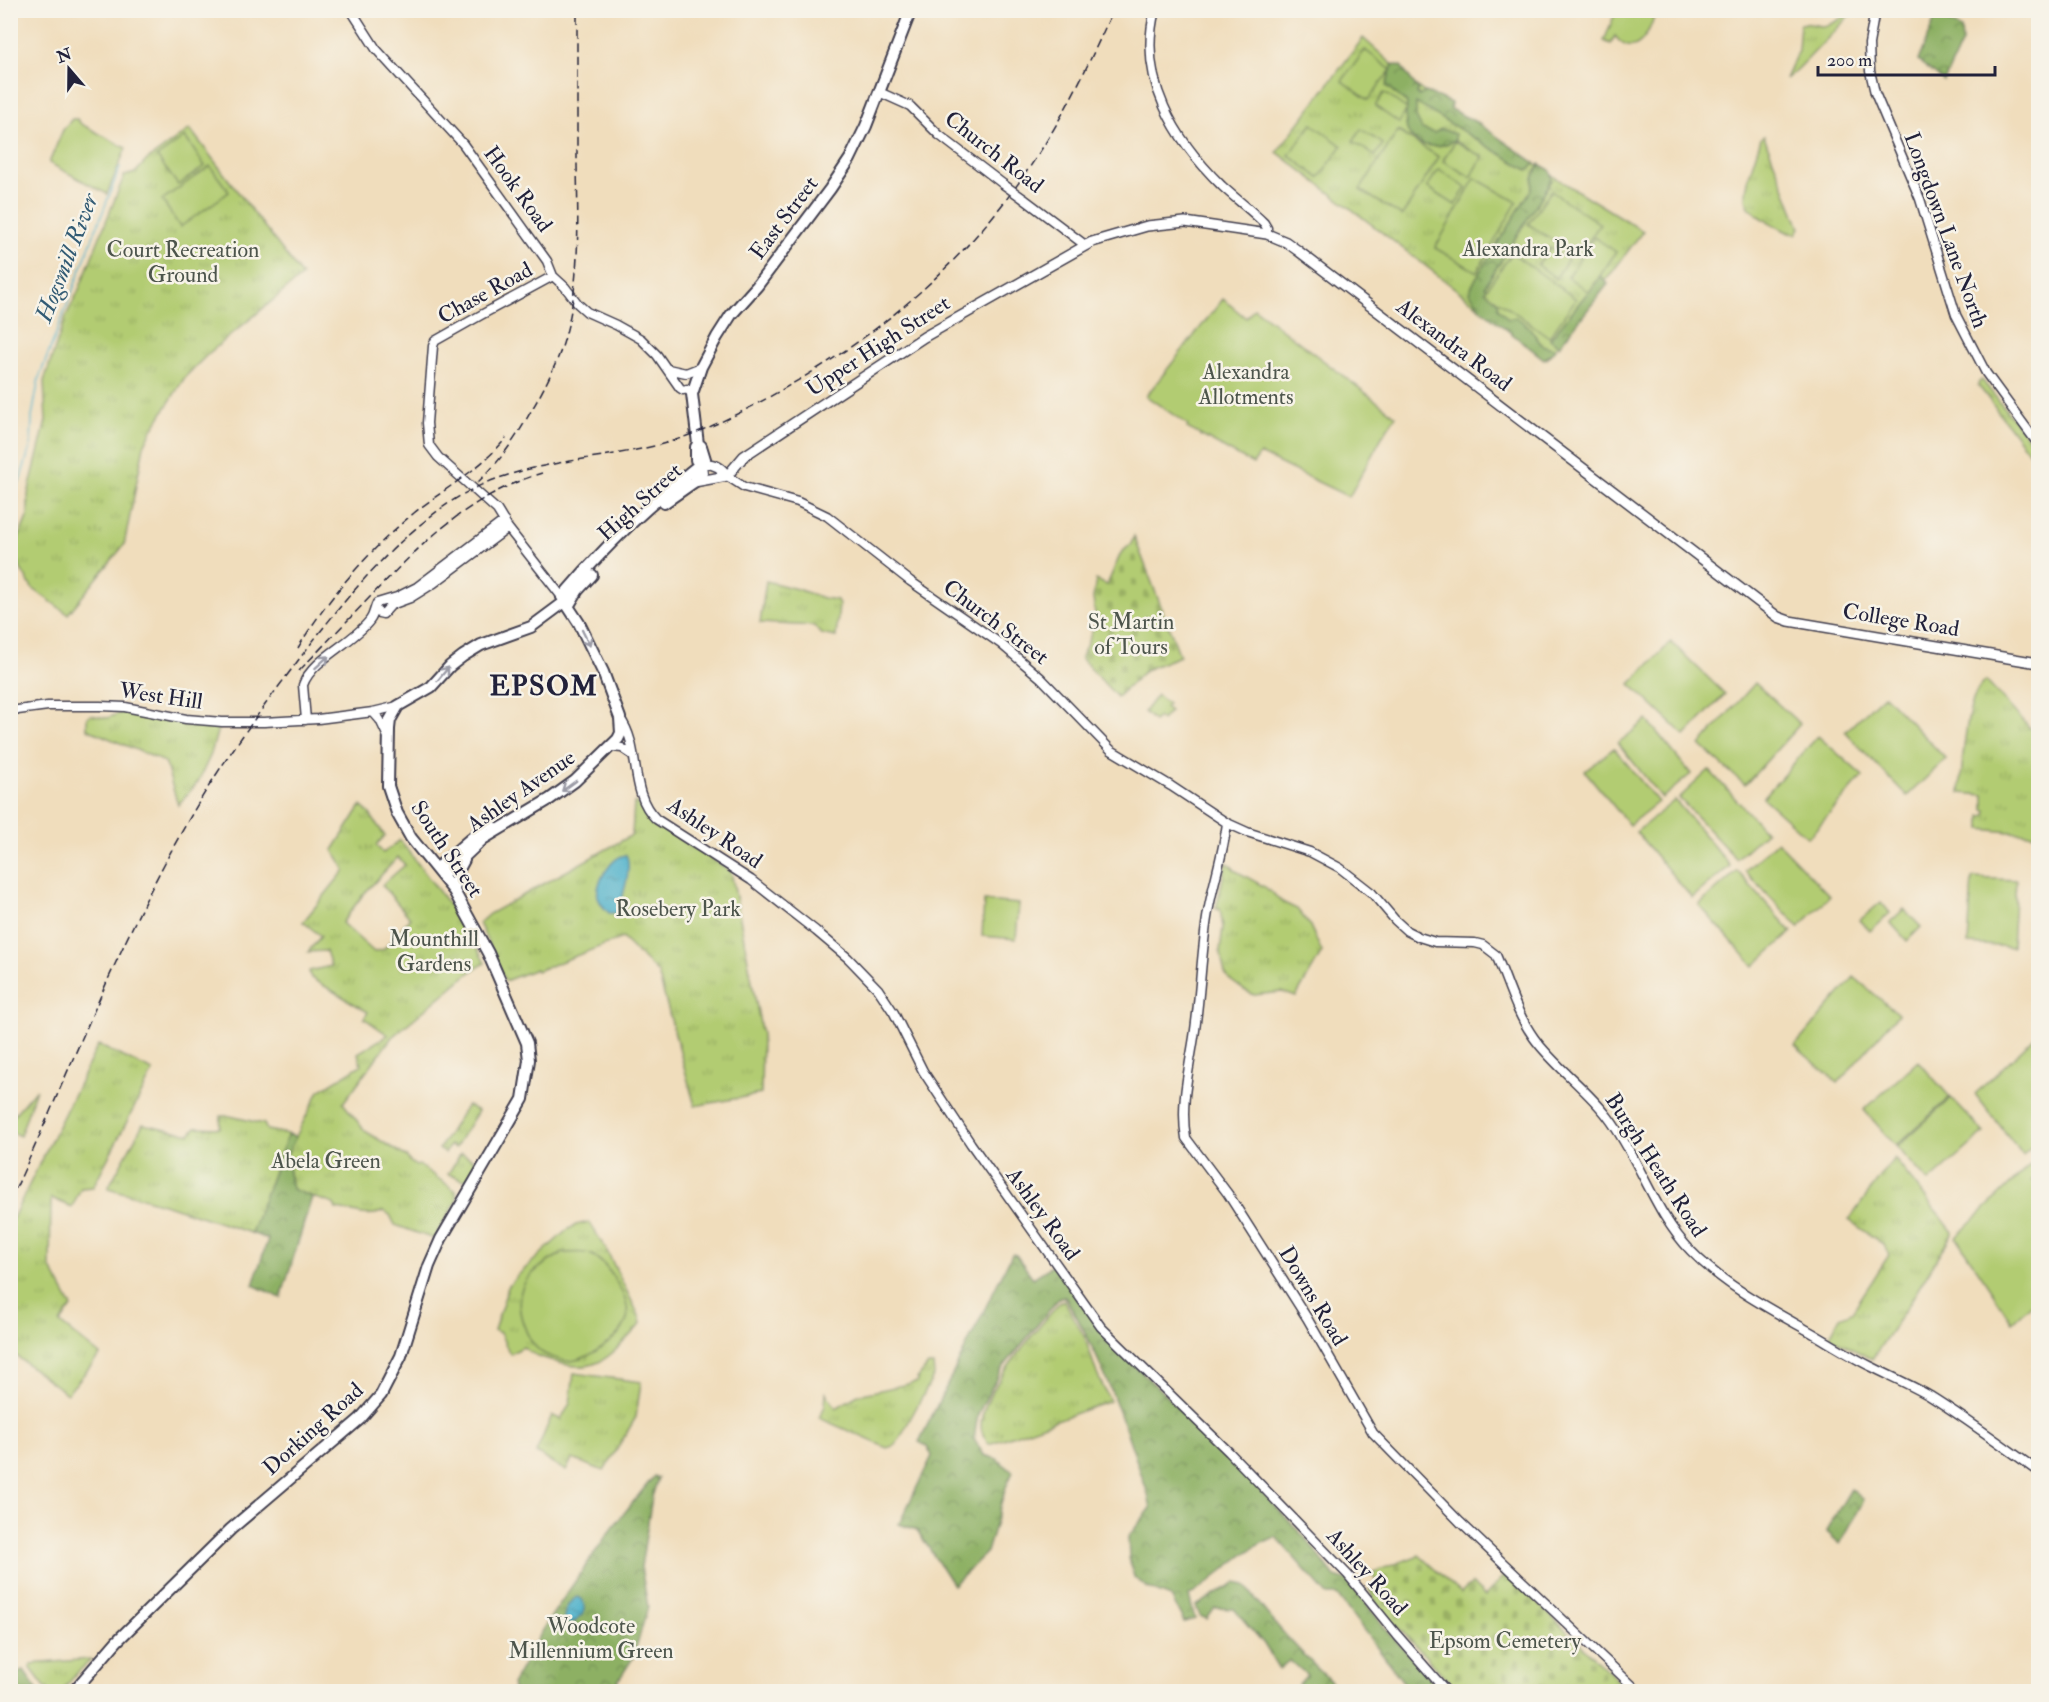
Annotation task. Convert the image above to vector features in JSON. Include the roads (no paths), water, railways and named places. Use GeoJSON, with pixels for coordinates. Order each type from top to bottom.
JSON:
{"type":"FeatureCollection","features":[{"type":"Feature","properties":{"kind":"highway","name":"East Street"},"geometry":{"type":"LineString","coordinates":[[701,464],[705,459],[701,446],[698,444],[689,391],[731,315],[758,286],[837,179],[859,141],[911,10]]}},
{"type":"Feature","properties":{"kind":"highway","name":"High Street"},"geometry":{"type":"LineString","coordinates":[[398,706],[431,687],[450,666],[463,656],[481,645],[531,627],[566,601],[667,500],[694,482],[702,472],[701,464],[631,525],[566,601]]}},
{"type":"Feature","properties":{"kind":"highway","name":"Ashley Road"},"geometry":{"type":"LineString","coordinates":[[566,601],[603,672],[621,723]]}},
{"type":"Feature","properties":{"kind":"highway","name":"South Street"},"geometry":{"type":"LineString","coordinates":[[398,706],[390,720],[388,738],[388,786],[391,800],[411,838],[454,891],[488,953],[526,1043],[529,1060],[528,1073],[524,1096],[518,1110]]}},
{"type":"Feature","properties":{"kind":"highway","name":"Ashley Avenue"},"geometry":{"type":"LineString","coordinates":[[440,872],[493,827],[550,799],[575,781],[620,737],[621,723]]}},
{"type":"Feature","properties":{"kind":"highway","name":"Ashley Avenue"},"geometry":{"type":"LineString","coordinates":[[440,872],[464,857],[493,827]]}},
{"type":"Feature","properties":{"kind":"highway","name":"Ashley Avenue"},"geometry":{"type":"LineString","coordinates":[[454,891],[457,873],[464,857]]}},
{"type":"Feature","properties":{"kind":"highway","name":"Dorking Road"},"geometry":{"type":"LineString","coordinates":[[73,1692],[117,1641],[231,1528],[352,1426],[381,1395],[401,1356],[429,1266],[441,1239],[518,1110]]}},
{"type":"Feature","properties":{"kind":"main road","name":"Hook Road"},"geometry":{"type":"LineString","coordinates":[[351,10],[376,49],[476,160],[547,261],[553,276],[587,312],[636,336],[652,350],[680,388],[689,391]]}},
{"type":"Feature","properties":{"kind":"main road"},"geometry":{"type":"LineString","coordinates":[[1155,10],[1150,37],[1151,64],[1163,107],[1176,131],[1202,165],[1264,223],[1267,234]]}},
{"type":"Feature","properties":{"kind":"main road","name":"Longdown Lane North"},"geometry":{"type":"LineString","coordinates":[[1875,10],[1869,44],[1870,70],[1875,93],[1920,199],[1956,315],[1986,373],[2038,444]]}},
{"type":"Feature","properties":{"kind":"main road","name":"Church Road"},"geometry":{"type":"LineString","coordinates":[[879,92],[910,106],[939,135],[1084,245]]}},
{"type":"Feature","properties":{"kind":"main road","name":"Alexandra Road"},"geometry":{"type":"LineString","coordinates":[[1084,245],[1131,229],[1173,222],[1204,224],[1267,234],[1286,242],[1762,605]]}},
{"type":"Feature","properties":{"kind":"main road","name":"Upper High Street"},"geometry":{"type":"LineString","coordinates":[[727,476],[744,456],[924,337],[1084,245]]}},
{"type":"Feature","properties":{"kind":"main road","name":"Chase Road"},"geometry":{"type":"LineString","coordinates":[[506,524],[491,503],[438,457],[429,445],[427,423],[433,346],[435,341],[553,276]]}},
{"type":"Feature","properties":{"kind":"main road"},"geometry":{"type":"LineString","coordinates":[[668,369],[686,373],[701,367]]}},
{"type":"Feature","properties":{"kind":"main road"},"geometry":{"type":"LineString","coordinates":[[701,464],[718,476],[727,476]]}},
{"type":"Feature","properties":{"kind":"main road"},"geometry":{"type":"LineString","coordinates":[[694,482],[727,476]]}},
{"type":"Feature","properties":{"kind":"main road","name":"Church Street"},"geometry":{"type":"LineString","coordinates":[[727,476],[744,487],[798,502],[827,516],[910,580],[1001,644],[1041,678],[1111,750],[1227,823]]}},
{"type":"Feature","properties":{"kind":"main road"},"geometry":{"type":"LineString","coordinates":[[306,720],[304,681],[365,626],[375,610],[383,614],[395,603],[421,592],[506,524],[566,601]]}},
{"type":"Feature","properties":{"kind":"main road","name":"College Road"},"geometry":{"type":"LineString","coordinates":[[1762,605],[1778,617],[1789,621],[2038,663]]}},
{"type":"Feature","properties":{"kind":"main road","name":"West Hill"},"geometry":{"type":"LineString","coordinates":[[10,711],[48,706],[124,707],[186,719],[222,722],[306,720],[375,712],[398,706]]}},
{"type":"Feature","properties":{"kind":"main road"},"geometry":{"type":"LineString","coordinates":[[375,712],[390,720]]}},
{"type":"Feature","properties":{"kind":"main road"},"geometry":{"type":"LineString","coordinates":[[375,712],[388,738]]}},
{"type":"Feature","properties":{"kind":"main road","name":"Ashley Road"},"geometry":{"type":"LineString","coordinates":[[621,723],[627,727],[642,798],[649,812],[752,880],[824,938],[879,989],[894,1013],[923,1071],[970,1144],[1101,1327],[1229,1452],[1347,1575],[1447,1692]]}},
{"type":"Feature","properties":{"kind":"main road"},"geometry":{"type":"LineString","coordinates":[[612,747],[622,747],[634,756]]}},
{"type":"Feature","properties":{"kind":"main road","name":"Burgh Heath Road"},"geometry":{"type":"LineString","coordinates":[[1227,823],[1247,832],[1310,852],[1340,868],[1372,893],[1407,931],[1419,937],[1435,942],[1475,943],[1490,949],[1496,955],[1518,1009],[1535,1040],[1579,1084],[1610,1120],[1624,1141],[1668,1223],[1701,1261],[1728,1284],[1867,1364],[1931,1397],[2038,1471]]}},
{"type":"Feature","properties":{"kind":"main road","name":"Downs Road"},"geometry":{"type":"LineString","coordinates":[[1227,823],[1206,925],[1201,987],[1185,1100],[1186,1138],[1228,1194],[1297,1301],[1373,1433],[1460,1522],[1639,1692]]}},
{"type":"Feature","properties":{"kind":"water"},"geometry":{"type":"Polygon","coordinates":[[[626,855],[628,875],[624,892],[617,913],[609,913],[602,906],[598,897],[599,885],[610,865],[626,855]]]}},
{"type":"Feature","properties":{"kind":"water"},"geometry":{"type":"Polygon","coordinates":[[[577,1597],[584,1603],[584,1611],[577,1620],[570,1624],[564,1619],[565,1612],[569,1604],[577,1597]]]}},
{"type":"Feature","properties":{"kind":"waterway","name":"Hogsmill River"},"geometry":{"type":"LineString","coordinates":[[10,499],[20,480],[31,445],[32,417],[39,378],[120,167]]}},
{"type":"Feature","properties":{"kind":"railway"},"geometry":{"type":"LineString","coordinates":[[477,483],[514,440],[544,388],[561,350],[572,304],[578,235],[577,10]]}},
{"type":"Feature","properties":{"kind":"railway"},"geometry":{"type":"LineString","coordinates":[[10,1201],[119,956],[192,814],[254,720],[343,603],[379,563],[418,526],[439,510],[493,480],[520,471],[666,443],[698,432],[775,394],[873,331],[946,267],[980,232],[1011,194],[1039,154],[1064,111],[1113,10]]}},
{"type":"Feature","properties":{"kind":"railway"},"geometry":{"type":"LineString","coordinates":[[298,648],[336,593],[366,558],[414,513],[485,460],[506,438]]}},
{"type":"Feature","properties":{"kind":"railway"},"geometry":{"type":"LineString","coordinates":[[299,671],[410,557],[449,522],[492,494],[542,473]]}},
{"type":"Feature","properties":{"kind":"district","name":"EPSOM"},"geometry":{"type":"Point","coordinates":[544,686]}},
{"type":"Feature","properties":{"kind":"park label","name":"Alexandra Park"},"geometry":{"type":"Point","coordinates":[1528,249]}},
{"type":"Feature","properties":{"kind":"park label","name":"Court Recreation Ground"},"geometry":{"type":"Point","coordinates":[183,262]}},
{"type":"Feature","properties":{"kind":"park label","name":"Alexandra Allotments"},"geometry":{"type":"Point","coordinates":[1246,384]}},
{"type":"Feature","properties":{"kind":"park label","name":"St Martin of Tours"},"geometry":{"type":"Point","coordinates":[1131,634]}},
{"type":"Feature","properties":{"kind":"park label","name":"Rosebery Park"},"geometry":{"type":"Point","coordinates":[678,909]}},
{"type":"Feature","properties":{"kind":"park label","name":"Mounthill Gardens"},"geometry":{"type":"Point","coordinates":[434,952]}},
{"type":"Feature","properties":{"kind":"park label","name":"Abela Green"},"geometry":{"type":"Point","coordinates":[326,1161]}},
{"type":"Feature","properties":{"kind":"park label","name":"Woodcote Millennium Green"},"geometry":{"type":"Point","coordinates":[591,1638]}},
{"type":"Feature","properties":{"kind":"park label","name":"Epsom Cemetery"},"geometry":{"type":"Point","coordinates":[1505,1641]}}]}
